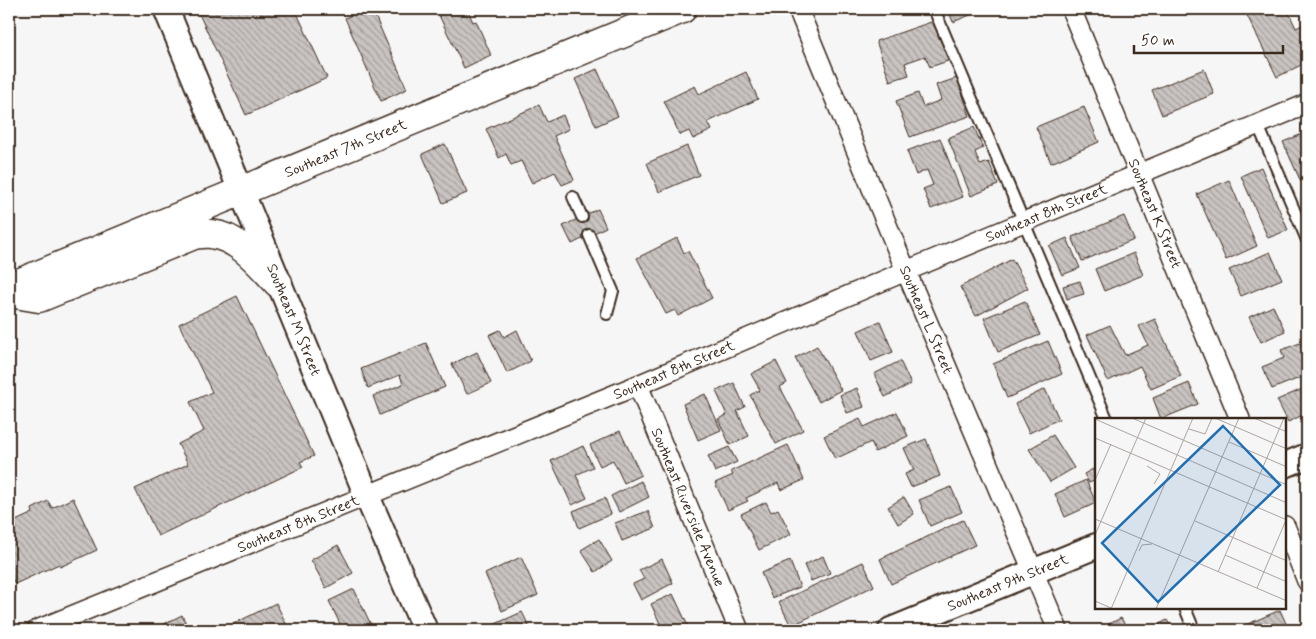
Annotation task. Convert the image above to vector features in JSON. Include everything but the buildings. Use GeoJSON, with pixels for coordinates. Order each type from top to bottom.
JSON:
{"type":"FeatureCollection","features":[{"type":"Feature","properties":{"kind":"highway","name":"Southeast 7th Street"},"geometry":{"type":"LineString","coordinates":[[9,288],[682,9]]}},
{"type":"Feature","properties":{"kind":"highway"},"geometry":{"type":"LineString","coordinates":[[9,293],[39,298],[194,235],[211,234],[228,240],[244,249],[278,283]]}},
{"type":"Feature","properties":{"kind":"street","name":"Southeast M Street"},"geometry":{"type":"LineString","coordinates":[[166,9],[278,283],[425,630]]}},
{"type":"Feature","properties":{"kind":"street","name":"Southeast L Street"},"geometry":{"type":"LineString","coordinates":[[798,9],[906,271],[1058,630]]}},
{"type":"Feature","properties":{"kind":"street","name":"Southeast K Street"},"geometry":{"type":"LineString","coordinates":[[1071,9],[1240,418]]}},
{"type":"Feature","properties":{"kind":"street","name":"Southeast 8th Street"},"geometry":{"type":"LineString","coordinates":[[37,630],[638,385],[1307,104]]}},
{"type":"Feature","properties":{"kind":"street","name":"Southeast Riverside Avenue"},"geometry":{"type":"LineString","coordinates":[[638,385],[739,630]]}},
{"type":"Feature","properties":{"kind":"street"},"geometry":{"type":"LineString","coordinates":[[1286,465],[1307,456]]}},
{"type":"Feature","properties":{"kind":"street"},"geometry":{"type":"LineString","coordinates":[[1286,528],[1307,581]]}},
{"type":"Feature","properties":{"kind":"street","name":"Southeast 9th Street"},"geometry":{"type":"LineString","coordinates":[[891,630],[1095,546]]}},
{"type":"Feature","properties":{"kind":"lane"},"geometry":{"type":"LineString","coordinates":[[934,9],[1107,418]]}},
{"type":"Feature","properties":{"kind":"lane"},"geometry":{"type":"LineString","coordinates":[[1258,125],[1307,240]]}},
{"type":"Feature","properties":{"kind":"lane"},"geometry":{"type":"LineString","coordinates":[[573,197],[582,217]]}},
{"type":"Feature","properties":{"kind":"lane"},"geometry":{"type":"LineString","coordinates":[[590,235],[613,291],[607,314]]}},
{"type":"Feature","properties":{"kind":"lane"},"geometry":{"type":"LineString","coordinates":[[1185,609],[1194,630]]}}]}
